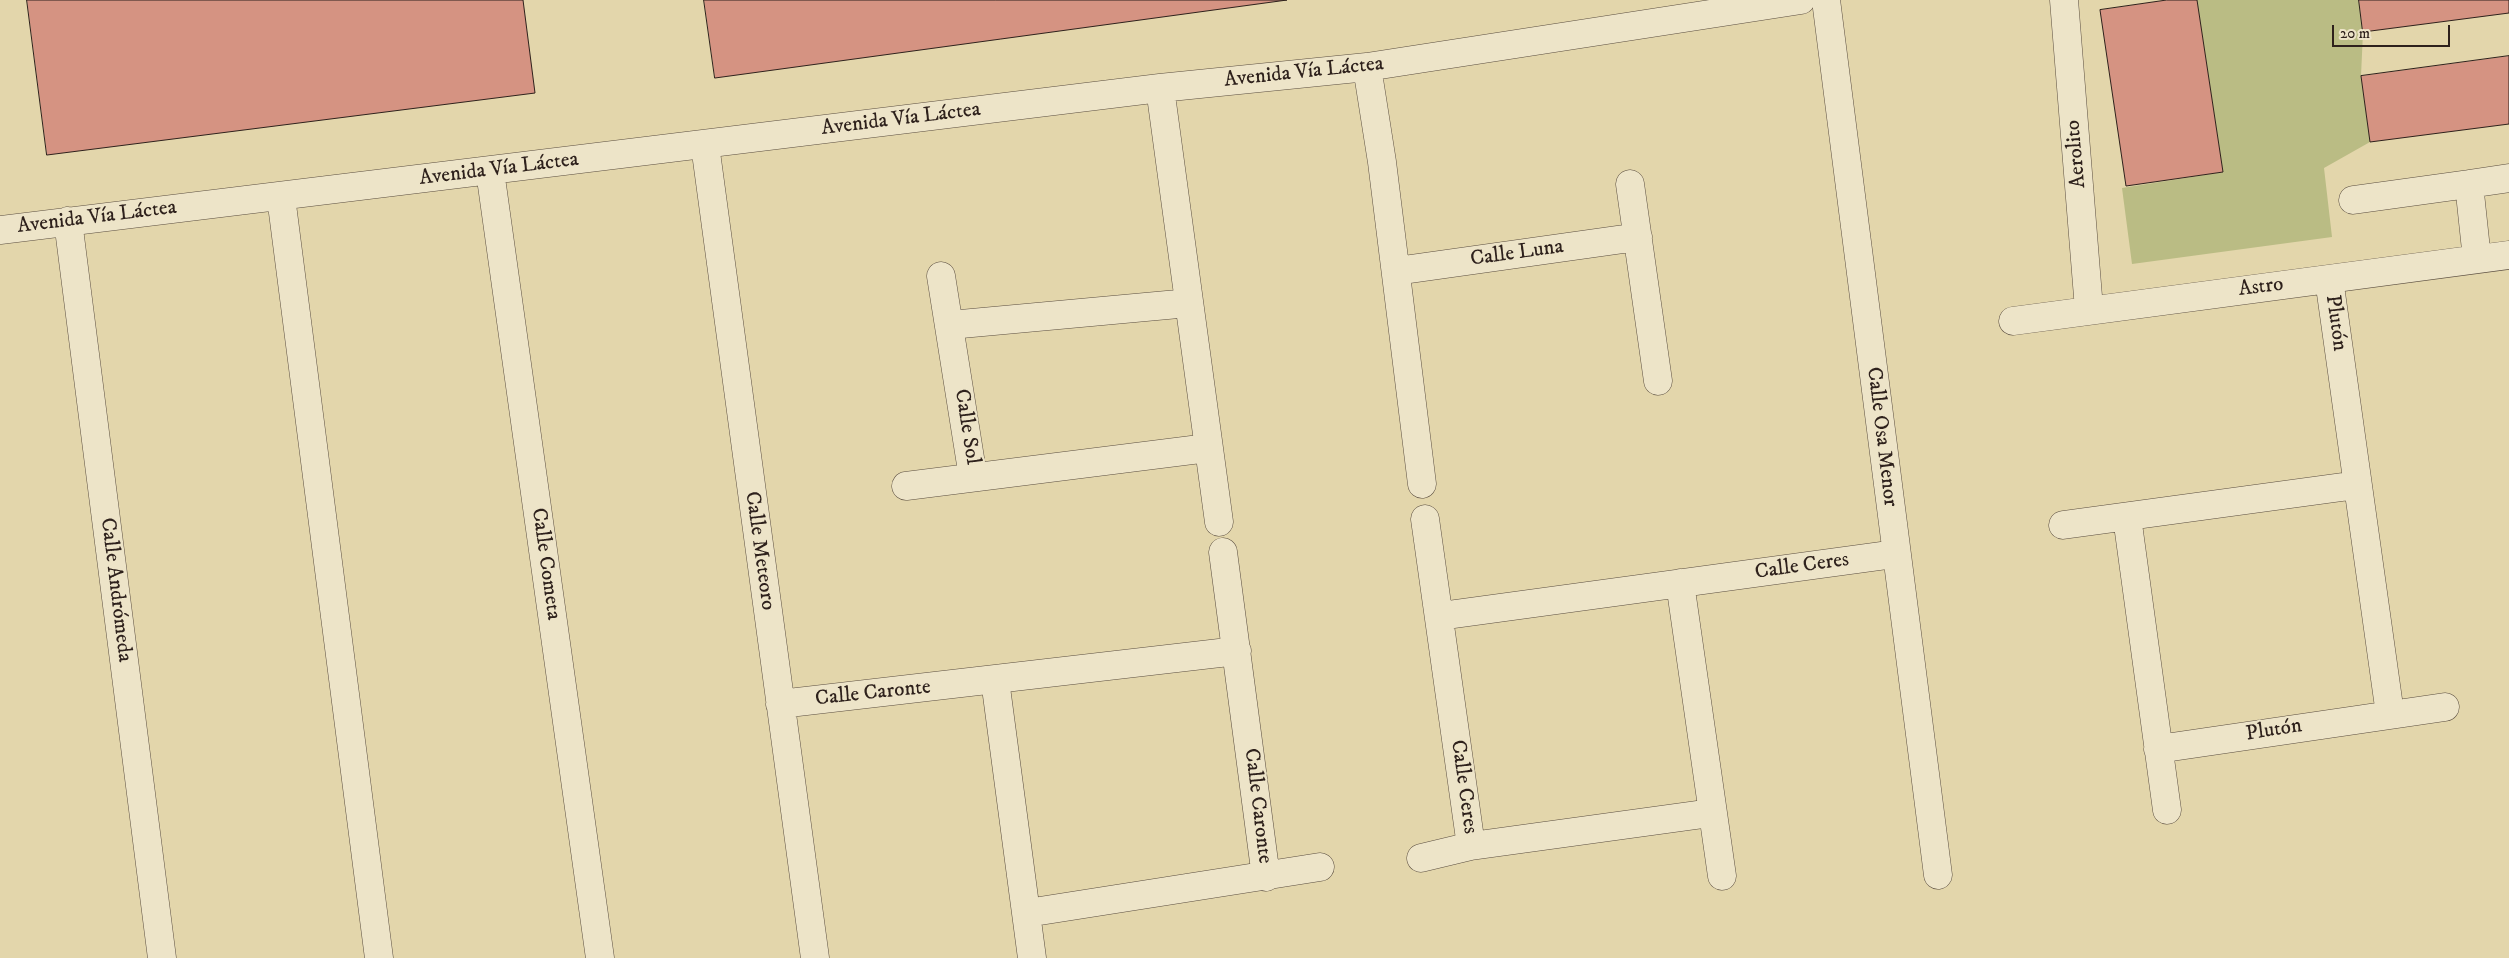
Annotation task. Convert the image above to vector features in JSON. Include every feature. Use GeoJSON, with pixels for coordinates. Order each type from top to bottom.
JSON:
{"type":"FeatureCollection","features":[{"type":"Feature","properties":{"kind":"street","name":"Avenida Vía Láctea"},"geometry":{"type":"LineString","coordinates":[[0,230],[1160,88],[1367,67],[1801,0]]}},
{"type":"Feature","properties":{"kind":"street","name":"Calle Osa Menor"},"geometry":{"type":"LineString","coordinates":[[1826,0],[1895,554],[1938,875]]}},
{"type":"Feature","properties":{"kind":"street","name":"Aerolito"},"geometry":{"type":"LineString","coordinates":[[2064,0],[2089,309]]}},
{"type":"Feature","properties":{"kind":"street"},"geometry":{"type":"LineString","coordinates":[[1367,67],[1396,271],[1422,484]]}},
{"type":"Feature","properties":{"kind":"street"},"geometry":{"type":"LineString","coordinates":[[1160,88],[1219,522]]}},
{"type":"Feature","properties":{"kind":"street","name":"Calle Meteoro"},"geometry":{"type":"LineString","coordinates":[[704,145],[815,958]]}},
{"type":"Feature","properties":{"kind":"street","name":"Calle Cometa"},"geometry":{"type":"LineString","coordinates":[[490,171],[600,958]]}},
{"type":"Feature","properties":{"kind":"street"},"geometry":{"type":"LineString","coordinates":[[2353,200],[2509,178]]}},
{"type":"Feature","properties":{"kind":"street"},"geometry":{"type":"LineString","coordinates":[[1630,184],[1658,381]]}},
{"type":"Feature","properties":{"kind":"street"},"geometry":{"type":"LineString","coordinates":[[2469,184],[2477,259]]}},
{"type":"Feature","properties":{"kind":"street"},"geometry":{"type":"LineString","coordinates":[[282,196],[379,958]]}},
{"type":"Feature","properties":{"kind":"street","name":"Calle Andrómeda"},"geometry":{"type":"LineString","coordinates":[[68,222],[162,958]]}},
{"type":"Feature","properties":{"kind":"street","name":"Calle Luna"},"geometry":{"type":"LineString","coordinates":[[1396,271],[1638,237]]}},
{"type":"Feature","properties":{"kind":"street","name":"Astro"},"geometry":{"type":"LineString","coordinates":[[2013,320],[2509,254]]}},
{"type":"Feature","properties":{"kind":"street","name":"Calle Sol"},"geometry":{"type":"LineString","coordinates":[[942,276],[973,477],[1208,448]]}},
{"type":"Feature","properties":{"kind":"street","name":"Plutón"},"geometry":{"type":"LineString","coordinates":[[2329,279],[2390,714]]}},
{"type":"Feature","properties":{"kind":"street"},"geometry":{"type":"LineString","coordinates":[[950,325],[1190,303]]}},
{"type":"Feature","properties":{"kind":"street"},"geometry":{"type":"LineString","coordinates":[[906,486],[973,477]]}},
{"type":"Feature","properties":{"kind":"street"},"geometry":{"type":"LineString","coordinates":[[2063,525],[2357,485]]}},
{"type":"Feature","properties":{"kind":"street"},"geometry":{"type":"LineString","coordinates":[[2126,517],[2167,810]]}},
{"type":"Feature","properties":{"kind":"street"},"geometry":{"type":"LineString","coordinates":[[1425,519],[1440,616]]}},
{"type":"Feature","properties":{"kind":"street"},"geometry":{"type":"LineString","coordinates":[[1223,552],[1236,651]]}},
{"type":"Feature","properties":{"kind":"street","name":"Calle Ceres"},"geometry":{"type":"LineString","coordinates":[[1711,813],[1471,846],[1440,616],[1895,554]]}},
{"type":"Feature","properties":{"kind":"street"},"geometry":{"type":"LineString","coordinates":[[1680,583],[1711,813],[1722,876]]}},
{"type":"Feature","properties":{"kind":"street","name":"Calle Caronte"},"geometry":{"type":"LineString","coordinates":[[780,704],[1236,651],[1266,876],[1027,913]]}},
{"type":"Feature","properties":{"kind":"street"},"geometry":{"type":"LineString","coordinates":[[995,680],[1032,958]]}},
{"type":"Feature","properties":{"kind":"street","name":"Plutón"},"geometry":{"type":"LineString","coordinates":[[2158,749],[2445,707]]}},
{"type":"Feature","properties":{"kind":"street"},"geometry":{"type":"LineString","coordinates":[[1422,858],[1471,846]]}},
{"type":"Feature","properties":{"kind":"street"},"geometry":{"type":"LineString","coordinates":[[1266,876],[1320,867]]}},
{"type":"Feature","properties":{"kind":"green space"},"geometry":{"type":"Polygon","coordinates":[[[2197,0],[2359,0],[2363,32],[2361,76],[2370,142],[2324,168],[2332,237],[2132,264],[2122,188],[2223,172],[2197,0]]]}},
{"type":"Feature","properties":{"kind":"building"},"geometry":{"type":"Polygon","coordinates":[[[27,0],[523,0],[535,93],[47,155],[27,0]]]}},
{"type":"Feature","properties":{"kind":"building"},"geometry":{"type":"Polygon","coordinates":[[[704,0],[1287,0],[715,78],[704,0]]]}},
{"type":"Feature","properties":{"kind":"building"},"geometry":{"type":"Polygon","coordinates":[[[2167,0],[2197,0],[2223,172],[2126,186],[2100,10],[2167,0]]]}},
{"type":"Feature","properties":{"kind":"building"},"geometry":{"type":"Polygon","coordinates":[[[2359,0],[2509,0],[2509,13],[2363,32],[2359,0]]]}},
{"type":"Feature","properties":{"kind":"building"},"geometry":{"type":"Polygon","coordinates":[[[2509,56],[2509,124],[2370,142],[2361,76],[2509,56]]]}}]}
